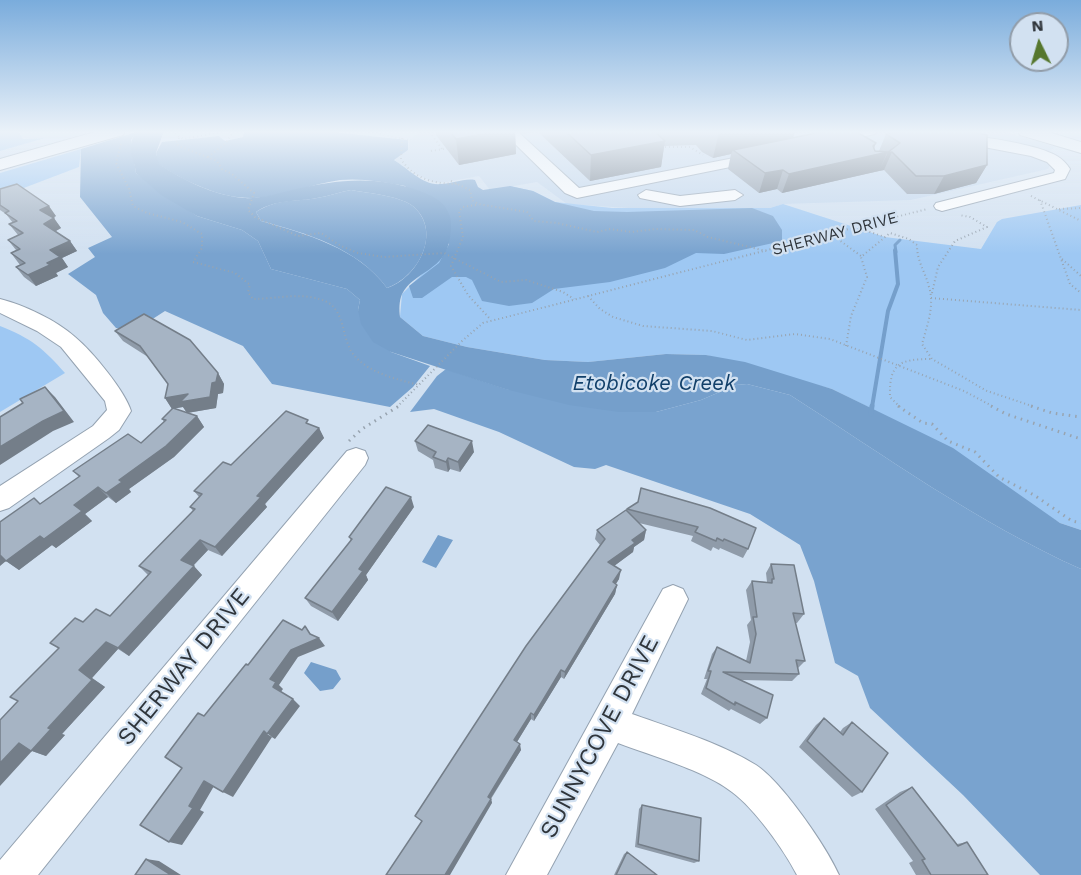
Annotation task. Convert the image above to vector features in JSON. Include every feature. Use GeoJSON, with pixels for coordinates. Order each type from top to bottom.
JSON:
{"type":"FeatureCollection","features":[{"type":"Feature","properties":{"kind":"street"},"geometry":{"type":"LineString","coordinates":[[551,172],[570,190],[588,193],[686,172]]}},
{"type":"Feature","properties":{"kind":"street"},"geometry":{"type":"LineString","coordinates":[[941,211],[1060,176],[1062,172]]}},
{"type":"Feature","properties":{"kind":"street"},"geometry":{"type":"LineString","coordinates":[[634,183],[651,204],[662,207],[695,206],[703,200],[735,195]]}},
{"type":"Feature","properties":{"kind":"street"},"geometry":{"type":"LineString","coordinates":[[0,305],[44,326],[68,342],[116,399],[119,411],[111,424],[101,432],[0,500]]}},
{"type":"Feature","properties":{"kind":"street","name":"SHERWAY DRIVE"},"geometry":{"type":"LineString","coordinates":[[13,875],[356,458]]}},
{"type":"Feature","properties":{"kind":"street","name":"SUNNYCOVE DRIVE"},"geometry":{"type":"LineString","coordinates":[[526,875],[610,723],[673,599]]}},
{"type":"Feature","properties":{"kind":"street"},"geometry":{"type":"LineString","coordinates":[[610,723],[705,758],[745,778],[777,812],[819,875]]}},
{"type":"Feature","properties":{"kind":"path"},"geometry":{"type":"LineString","coordinates":[[119,172],[129,189],[133,206],[147,213],[182,222],[202,234],[202,248],[194,257],[193,262],[238,274],[247,279],[250,285],[248,292],[253,299],[304,299],[326,302],[335,309],[352,352],[359,360],[383,374],[421,385]]}},
{"type":"Feature","properties":{"kind":"path"},"geometry":{"type":"LineString","coordinates":[[228,172],[254,193],[248,210],[255,217],[298,236],[321,233],[341,246],[358,253],[384,257],[444,253],[501,282],[526,280],[563,292],[574,299]]}},
{"type":"Feature","properties":{"kind":"path"},"geometry":{"type":"LineString","coordinates":[[412,172],[432,182],[461,184]]}},
{"type":"Feature","properties":{"kind":"path"},"geometry":{"type":"LineString","coordinates":[[451,181],[470,190],[472,200],[478,204],[527,212],[534,221],[553,222],[597,232],[610,229],[631,232],[655,229],[694,230],[708,237],[753,246],[767,252]]}},
{"type":"Feature","properties":{"kind":"path"},"geometry":{"type":"LineString","coordinates":[[1013,188],[1081,221]]}},
{"type":"Feature","properties":{"kind":"path"},"geometry":{"type":"LineString","coordinates":[[1040,200],[1070,284],[1081,293]]}},
{"type":"Feature","properties":{"kind":"path"},"geometry":{"type":"LineString","coordinates":[[478,204],[463,207],[459,211],[463,237],[451,266],[461,287],[475,306],[491,320]]}},
{"type":"Feature","properties":{"kind":"path"},"geometry":{"type":"LineString","coordinates":[[1058,208],[1081,208]]}},
{"type":"Feature","properties":{"kind":"path"},"geometry":{"type":"LineString","coordinates":[[922,211],[941,211],[970,217],[987,227],[956,241],[938,267],[928,324],[922,344],[932,359]]}},
{"type":"Feature","properties":{"kind":"path","name":"SHERWAY DRIVE"},"geometry":{"type":"LineString","coordinates":[[356,458],[345,447],[357,432],[402,404],[462,340],[491,320],[922,211],[941,211]]}},
{"type":"Feature","properties":{"kind":"path"},"geometry":{"type":"LineString","coordinates":[[858,227],[885,237]]}},
{"type":"Feature","properties":{"kind":"path"},"geometry":{"type":"LineString","coordinates":[[861,257],[891,233],[909,239],[917,245],[916,261],[931,297]]}},
{"type":"Feature","properties":{"kind":"path"},"geometry":{"type":"LineString","coordinates":[[831,234],[861,257],[867,277],[851,316],[846,345]]}},
{"type":"Feature","properties":{"kind":"path"},"geometry":{"type":"LineString","coordinates":[[1060,257],[1081,276]]}},
{"type":"Feature","properties":{"kind":"path"},"geometry":{"type":"LineString","coordinates":[[588,296],[609,315],[645,327],[706,329],[747,340],[788,334],[809,334],[846,345],[964,391],[1006,414],[1081,439]]}},
{"type":"Feature","properties":{"kind":"path"},"geometry":{"type":"LineString","coordinates":[[931,297],[1081,310]]}},
{"type":"Feature","properties":{"kind":"path"},"geometry":{"type":"LineString","coordinates":[[1081,417],[1052,413],[987,391],[932,359],[909,360],[897,366],[888,378],[889,399],[892,402],[923,423],[935,426],[948,441],[975,452],[986,460],[994,472],[1005,481],[1034,495],[1072,521],[1081,523]]}},
{"type":"Feature","properties":{"kind":"shaded area"},"geometry":{"type":"Polygon","coordinates":[[[4,172],[66,172],[0,197],[0,173],[4,172]]]}},
{"type":"Feature","properties":{"kind":"shaded area"},"geometry":{"type":"Polygon","coordinates":[[[81,172],[136,172],[197,216],[242,230],[258,241],[271,269],[347,289],[360,300],[358,310],[391,352],[430,366],[413,387],[390,407],[272,384],[243,346],[165,311],[134,331],[116,328],[103,313],[96,295],[68,274],[95,257],[88,248],[112,237],[80,197],[81,172]]]}},
{"type":"Feature","properties":{"kind":"shaded area"},"geometry":{"type":"Polygon","coordinates":[[[171,172],[410,172],[434,184],[475,180],[478,187],[483,190],[510,186],[533,191],[555,202],[594,211],[752,208],[773,216],[782,230],[782,241],[724,254],[696,253],[665,268],[610,282],[554,289],[532,303],[509,306],[482,301],[472,280],[466,277],[452,277],[422,298],[413,298],[409,286],[439,263],[449,244],[405,186],[364,180],[340,180],[276,195],[242,198],[204,188],[171,172]]]}},
{"type":"Feature","properties":{"kind":"shaded area"},"geometry":{"type":"Polygon","coordinates":[[[412,172],[1035,172],[911,200],[783,204],[770,208],[659,210],[567,204],[537,182],[490,190],[479,176],[434,182],[412,172]]]}},
{"type":"Feature","properties":{"kind":"shaded area"},"geometry":{"type":"Polygon","coordinates":[[[510,186],[533,191],[555,202],[612,208],[770,208],[783,204],[885,237],[981,249],[997,222],[1002,219],[1081,205],[1081,530],[1060,523],[872,409],[832,389],[706,355],[666,354],[588,362],[545,360],[467,347],[423,336],[400,317],[402,294],[510,186]]]}},
{"type":"Feature","properties":{"kind":"shaded area"},"geometry":{"type":"Polygon","coordinates":[[[351,190],[384,195],[409,203],[422,217],[426,229],[423,253],[408,274],[387,288],[375,274],[346,252],[313,237],[261,221],[256,212],[279,202],[317,198],[351,190]]]}},
{"type":"Feature","properties":{"kind":"shaded area"},"geometry":{"type":"Polygon","coordinates":[[[0,326],[36,345],[65,373],[0,412],[0,326]]]}},
{"type":"Feature","properties":{"kind":"shaded area"},"geometry":{"type":"Polygon","coordinates":[[[446,369],[506,389],[656,412],[701,400],[736,385],[747,384],[790,395],[969,510],[1005,531],[1081,569],[1081,875],[1040,875],[963,795],[870,708],[858,676],[835,663],[814,581],[800,545],[750,514],[606,465],[595,469],[574,467],[499,432],[434,409],[410,412],[437,376],[446,369]]]}},
{"type":"Feature","properties":{"kind":"water","name":"Etobicoke Creek"},"geometry":{"type":"Polygon","coordinates":[[[171,172],[199,186],[221,194],[243,198],[262,197],[324,184],[354,181],[385,182],[427,194],[444,205],[451,225],[447,248],[442,257],[407,286],[400,300],[400,317],[423,336],[467,347],[545,360],[588,362],[666,354],[706,355],[745,362],[832,389],[953,448],[1060,523],[1081,530],[1081,569],[1005,531],[969,510],[790,395],[747,384],[736,385],[701,400],[656,412],[619,412],[569,405],[505,389],[391,352],[373,342],[361,324],[358,310],[360,300],[347,289],[271,269],[258,241],[242,230],[197,216],[161,195],[136,173],[171,172]],[[351,190],[317,198],[278,203],[256,212],[261,221],[313,237],[346,253],[361,262],[387,288],[398,283],[417,265],[426,241],[426,229],[422,217],[409,203],[351,190]]]}},
{"type":"Feature","properties":{"kind":"water"},"geometry":{"type":"Polygon","coordinates":[[[438,535],[453,540],[436,568],[422,562],[438,535]]]}},
{"type":"Feature","properties":{"kind":"water"},"geometry":{"type":"Polygon","coordinates":[[[311,662],[336,670],[341,679],[333,689],[320,691],[304,673],[311,662]]]}},
{"type":"Feature","properties":{"kind":"building"},"geometry":{"type":"Polygon","coordinates":[[[912,172],[960,172],[944,176],[916,176],[912,172]]]}},
{"type":"Feature","properties":{"kind":"building"},"geometry":{"type":"Polygon","coordinates":[[[17,184],[49,206],[40,210],[54,218],[44,224],[70,241],[50,250],[60,257],[47,263],[50,265],[28,275],[16,267],[25,263],[11,253],[20,249],[8,240],[23,233],[9,224],[17,221],[5,213],[9,211],[0,205],[0,189],[17,184]]]}},
{"type":"Feature","properties":{"kind":"building"},"geometry":{"type":"Polygon","coordinates":[[[144,314],[190,340],[218,373],[216,382],[212,383],[210,397],[180,402],[188,394],[165,398],[168,384],[140,346],[115,331],[144,314]]]}},
{"type":"Feature","properties":{"kind":"building"},"geometry":{"type":"Polygon","coordinates":[[[45,387],[64,411],[0,447],[0,417],[23,403],[20,399],[45,387]]]}},
{"type":"Feature","properties":{"kind":"building"},"geometry":{"type":"Polygon","coordinates":[[[173,408],[197,416],[166,446],[119,480],[122,482],[106,493],[98,487],[74,505],[82,511],[44,539],[40,536],[6,561],[0,555],[0,522],[34,498],[40,504],[80,476],[73,471],[128,434],[141,443],[166,420],[162,419],[173,408]]]}},
{"type":"Feature","properties":{"kind":"building"},"geometry":{"type":"Polygon","coordinates":[[[286,411],[308,420],[306,423],[319,428],[257,496],[261,497],[215,547],[200,540],[181,560],[194,566],[118,648],[106,642],[79,670],[92,680],[48,728],[51,729],[31,751],[19,743],[0,763],[0,720],[18,701],[10,697],[59,648],[50,643],[75,618],[83,622],[96,609],[110,616],[151,572],[139,566],[195,509],[190,507],[202,494],[194,491],[223,462],[231,465],[286,411]]]}},
{"type":"Feature","properties":{"kind":"building"},"geometry":{"type":"Polygon","coordinates":[[[428,425],[472,441],[458,462],[448,458],[446,462],[433,457],[436,452],[415,441],[428,425]]]}},
{"type":"Feature","properties":{"kind":"building"},"geometry":{"type":"Polygon","coordinates":[[[386,487],[411,497],[359,569],[363,571],[332,612],[305,598],[352,539],[349,537],[386,487]]]}},
{"type":"Feature","properties":{"kind":"building"},"geometry":{"type":"Polygon","coordinates":[[[641,488],[710,508],[756,528],[748,549],[724,539],[723,541],[717,538],[716,541],[695,532],[698,527],[627,509],[638,502],[641,488]]]}},
{"type":"Feature","properties":{"kind":"building"},"geometry":{"type":"Polygon","coordinates":[[[626,510],[646,530],[632,540],[635,543],[608,562],[621,570],[613,582],[617,585],[565,672],[561,670],[534,715],[531,713],[514,740],[520,744],[488,797],[491,799],[445,875],[386,875],[422,821],[415,816],[526,646],[605,539],[597,530],[626,510]]]}},
{"type":"Feature","properties":{"kind":"building"},"geometry":{"type":"Polygon","coordinates":[[[771,564],[794,565],[804,614],[793,613],[805,661],[796,660],[799,674],[723,672],[773,695],[767,718],[735,702],[735,705],[706,688],[711,671],[708,671],[717,647],[750,663],[756,634],[753,617],[757,617],[752,581],[772,583],[774,579],[771,564]]]}},
{"type":"Feature","properties":{"kind":"building"},"geometry":{"type":"Polygon","coordinates":[[[283,620],[302,630],[305,626],[310,634],[319,638],[291,650],[270,679],[276,682],[273,687],[293,699],[267,734],[264,731],[223,792],[204,781],[189,806],[193,808],[169,842],[140,825],[182,768],[165,757],[198,713],[204,716],[283,620]]]}},
{"type":"Feature","properties":{"kind":"building"},"geometry":{"type":"Polygon","coordinates":[[[824,718],[843,735],[852,722],[888,753],[862,792],[807,741],[824,718]]]}},
{"type":"Feature","properties":{"kind":"building"},"geometry":{"type":"Polygon","coordinates":[[[912,787],[958,846],[967,842],[988,875],[931,875],[922,860],[925,859],[886,805],[912,787]]]}},
{"type":"Feature","properties":{"kind":"building"},"geometry":{"type":"Polygon","coordinates":[[[642,805],[701,818],[699,861],[638,844],[642,805]]]}},
{"type":"Feature","properties":{"kind":"building"},"geometry":{"type":"Polygon","coordinates":[[[627,852],[657,875],[616,875],[627,852]]]}},
{"type":"Feature","properties":{"kind":"building"},"geometry":{"type":"Polygon","coordinates":[[[146,859],[171,875],[135,875],[146,859]]]}},
{"type":"Feature","properties":{"kind":"waterway"},"geometry":{"type":"LineString","coordinates":[[896,252],[895,245],[900,240]]}},
{"type":"Feature","properties":{"kind":"waterway"},"geometry":{"type":"LineString","coordinates":[[872,407],[888,311],[898,284],[895,250]]}},
{"type":"Feature","properties":{"kind":"waterway"},"geometry":{"type":"LineString","coordinates":[[871,414],[872,406]]}}]}
